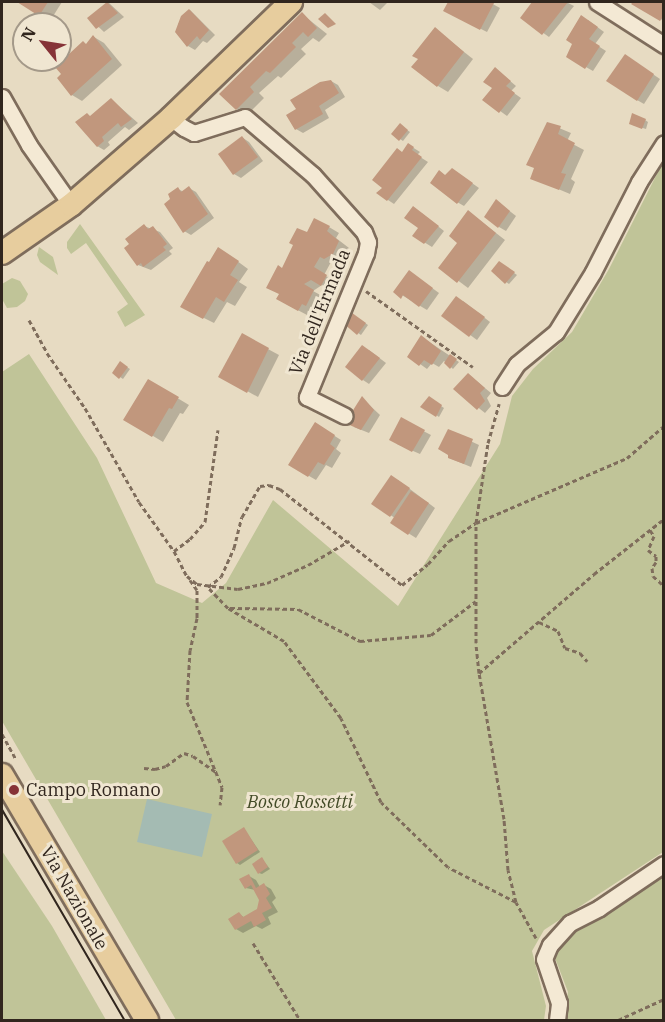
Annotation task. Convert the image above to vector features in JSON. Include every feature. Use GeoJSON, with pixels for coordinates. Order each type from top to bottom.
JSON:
{"type":"FeatureCollection","features":[{"type":"Feature","properties":{"kind":"main road"},"geometry":{"type":"LineString","coordinates":[[2,253],[71,205],[171,118],[291,2]]}},
{"type":"Feature","properties":{"kind":"main road","name":"Via Nazionale"},"geometry":{"type":"LineString","coordinates":[[2,775],[147,1020]]}},
{"type":"Feature","properties":{"kind":"street"},"geometry":{"type":"LineString","coordinates":[[597,2],[663,45]]}},
{"type":"Feature","properties":{"kind":"street"},"geometry":{"type":"LineString","coordinates":[[2,97],[29,145],[71,205]]}},
{"type":"Feature","properties":{"kind":"street","name":"Via dell'Ermada"},"geometry":{"type":"LineString","coordinates":[[171,118],[194,133],[245,117],[296,159],[364,232],[368,242],[366,253],[307,397],[345,416]]}},
{"type":"Feature","properties":{"kind":"street"},"geometry":{"type":"LineString","coordinates":[[502,387],[517,364],[539,348],[561,323],[593,272],[639,182],[663,143]]}},
{"type":"Feature","properties":{"kind":"street"},"geometry":{"type":"LineString","coordinates":[[557,1020],[559,1003],[544,959],[549,945],[570,923],[599,909],[663,864]]}},
{"type":"Feature","properties":{"kind":"path"},"geometry":{"type":"LineString","coordinates":[[354,283],[473,367]]}},
{"type":"Feature","properties":{"kind":"path"},"geometry":{"type":"LineString","coordinates":[[29,321],[47,353],[86,408],[139,502],[174,551],[197,590],[197,618],[190,650],[187,702],[222,787],[220,805]]}},
{"type":"Feature","properties":{"kind":"path"},"geometry":{"type":"LineString","coordinates":[[502,387],[488,443],[476,523],[479,673],[504,819],[508,870],[516,902],[529,922],[544,959]]}},
{"type":"Feature","properties":{"kind":"path"},"geometry":{"type":"LineString","coordinates":[[208,587],[221,577],[234,548],[242,517],[260,486],[269,485],[279,489],[349,540],[402,585],[428,564],[449,541],[476,523],[627,458],[663,426]]}},
{"type":"Feature","properties":{"kind":"path"},"geometry":{"type":"LineString","coordinates":[[174,551],[205,522],[218,430]]}},
{"type":"Feature","properties":{"kind":"path"},"geometry":{"type":"LineString","coordinates":[[479,673],[663,519]]}},
{"type":"Feature","properties":{"kind":"path"},"geometry":{"type":"LineString","coordinates":[[650,530],[654,536],[648,550],[656,556],[657,562],[652,568],[652,576],[663,586]]}},
{"type":"Feature","properties":{"kind":"path"},"geometry":{"type":"LineString","coordinates":[[187,576],[197,584],[208,587],[238,589],[267,583],[308,565],[349,540]]}},
{"type":"Feature","properties":{"kind":"path"},"geometry":{"type":"LineString","coordinates":[[208,587],[228,608],[284,641],[341,718],[381,802],[448,867],[516,902]]}},
{"type":"Feature","properties":{"kind":"path"},"geometry":{"type":"LineString","coordinates":[[228,608],[298,609],[360,641],[431,635],[476,602]]}},
{"type":"Feature","properties":{"kind":"path"},"geometry":{"type":"LineString","coordinates":[[538,622],[558,631],[566,648],[580,653],[587,661]]}},
{"type":"Feature","properties":{"kind":"path"},"geometry":{"type":"LineString","coordinates":[[144,768],[155,769],[166,766],[184,753],[193,756],[217,774]]}},
{"type":"Feature","properties":{"kind":"path"},"geometry":{"type":"LineString","coordinates":[[253,943],[300,1020]]}},
{"type":"Feature","properties":{"kind":"path"},"geometry":{"type":"LineString","coordinates":[[618,1020],[663,999]]}},
{"type":"Feature","properties":{"kind":"green space","name":"Bosco Rossetti"},"geometry":{"type":"Polygon","coordinates":[[[663,162],[663,852],[544,930],[532,951],[546,1006],[544,1020],[176,1020],[2,721],[2,372],[29,354],[97,458],[156,583],[202,603],[226,583],[273,500],[398,606],[500,444],[512,396],[533,369],[572,332],[609,269],[663,162]]]}},
{"type":"Feature","properties":{"kind":"green space"},"geometry":{"type":"Polygon","coordinates":[[[80,224],[145,315],[125,327],[117,312],[128,304],[86,243],[71,254],[67,248],[67,242],[80,224]]]}},
{"type":"Feature","properties":{"kind":"green space"},"geometry":{"type":"Polygon","coordinates":[[[39,247],[53,257],[58,275],[40,262],[37,255],[39,247]]]}},
{"type":"Feature","properties":{"kind":"green space"},"geometry":{"type":"Polygon","coordinates":[[[12,278],[20,281],[28,294],[25,301],[17,307],[7,308],[2,299],[2,284],[12,278]]]}},
{"type":"Feature","properties":{"kind":"green space"},"geometry":{"type":"Polygon","coordinates":[[[2,851],[52,926],[106,1020],[2,1020],[2,851]]]}},
{"type":"Feature","properties":{"kind":"green space"},"geometry":{"type":"Polygon","coordinates":[[[663,871],[663,1020],[564,1020],[568,992],[555,958],[566,939],[663,871]]]}},
{"type":"Feature","properties":{"kind":"water"},"geometry":{"type":"Polygon","coordinates":[[[147,799],[212,814],[202,857],[137,842],[147,799]]]}},
{"type":"Feature","properties":{"kind":"building"},"geometry":{"type":"Polygon","coordinates":[[[17,2],[48,2],[42,12],[33,12],[17,2]]]}},
{"type":"Feature","properties":{"kind":"building"},"geometry":{"type":"Polygon","coordinates":[[[107,2],[118,13],[96,29],[87,18],[107,2]]]}},
{"type":"Feature","properties":{"kind":"building"},"geometry":{"type":"Polygon","coordinates":[[[448,2],[494,3],[480,30],[443,11],[448,2]]]}},
{"type":"Feature","properties":{"kind":"building"},"geometry":{"type":"Polygon","coordinates":[[[532,2],[568,2],[542,35],[520,18],[532,2]]]}},
{"type":"Feature","properties":{"kind":"building"},"geometry":{"type":"Polygon","coordinates":[[[633,2],[664,2],[664,15],[660,21],[631,4],[633,2]]]}},
{"type":"Feature","properties":{"kind":"building"},"geometry":{"type":"Polygon","coordinates":[[[189,9],[209,30],[200,40],[197,36],[187,47],[175,32],[181,16],[189,9]]]}},
{"type":"Feature","properties":{"kind":"building"},"geometry":{"type":"Polygon","coordinates":[[[302,12],[317,28],[308,37],[303,32],[292,43],[296,47],[270,73],[266,71],[250,87],[254,92],[236,110],[219,94],[302,12]]]}},
{"type":"Feature","properties":{"kind":"building"},"geometry":{"type":"Polygon","coordinates":[[[325,13],[336,24],[328,28],[318,19],[325,13]]]}},
{"type":"Feature","properties":{"kind":"building"},"geometry":{"type":"Polygon","coordinates":[[[581,15],[598,27],[589,39],[600,46],[585,69],[566,57],[572,44],[566,40],[581,15]]]}},
{"type":"Feature","properties":{"kind":"building"},"geometry":{"type":"Polygon","coordinates":[[[435,27],[464,52],[437,87],[411,67],[418,59],[412,56],[435,27]]]}},
{"type":"Feature","properties":{"kind":"building"},"geometry":{"type":"Polygon","coordinates":[[[93,35],[112,59],[71,96],[57,78],[61,74],[59,72],[72,72],[72,51],[83,41],[86,44],[93,35]]]}},
{"type":"Feature","properties":{"kind":"building"},"geometry":{"type":"Polygon","coordinates":[[[625,54],[654,74],[637,101],[606,81],[625,54]]]}},
{"type":"Feature","properties":{"kind":"building"},"geometry":{"type":"Polygon","coordinates":[[[495,67],[511,81],[506,86],[515,93],[499,113],[482,100],[492,88],[483,82],[495,67]]]}},
{"type":"Feature","properties":{"kind":"building"},"geometry":{"type":"Polygon","coordinates":[[[331,80],[339,93],[319,106],[323,114],[295,130],[286,115],[296,109],[290,100],[320,82],[331,80]]]}},
{"type":"Feature","properties":{"kind":"building"},"geometry":{"type":"Polygon","coordinates":[[[111,98],[132,119],[121,127],[118,123],[102,137],[104,141],[97,147],[75,122],[87,113],[90,116],[111,98]]]}},
{"type":"Feature","properties":{"kind":"building"},"geometry":{"type":"Polygon","coordinates":[[[632,113],[646,119],[642,129],[629,124],[632,113]]]}},
{"type":"Feature","properties":{"kind":"building"},"geometry":{"type":"Polygon","coordinates":[[[547,122],[561,126],[558,134],[575,143],[561,173],[566,174],[559,190],[530,179],[534,168],[526,165],[547,122]]]}},
{"type":"Feature","properties":{"kind":"building"},"geometry":{"type":"Polygon","coordinates":[[[400,123],[408,130],[399,141],[391,134],[400,123]]]}},
{"type":"Feature","properties":{"kind":"building"},"geometry":{"type":"Polygon","coordinates":[[[242,136],[258,157],[233,175],[218,154],[242,136]]]}},
{"type":"Feature","properties":{"kind":"building"},"geometry":{"type":"Polygon","coordinates":[[[408,143],[414,147],[412,150],[422,157],[387,201],[376,193],[382,188],[372,180],[397,148],[402,152],[408,143]]]}},
{"type":"Feature","properties":{"kind":"building"},"geometry":{"type":"Polygon","coordinates":[[[452,168],[473,183],[457,204],[430,183],[439,170],[445,175],[452,168]]]}},
{"type":"Feature","properties":{"kind":"building"},"geometry":{"type":"Polygon","coordinates":[[[189,186],[208,214],[183,233],[164,204],[170,199],[168,194],[178,187],[181,192],[189,186]]]}},
{"type":"Feature","properties":{"kind":"building"},"geometry":{"type":"Polygon","coordinates":[[[496,199],[510,211],[498,228],[484,217],[496,199]]]}},
{"type":"Feature","properties":{"kind":"building"},"geometry":{"type":"Polygon","coordinates":[[[413,206],[439,226],[424,244],[412,236],[418,228],[404,218],[413,206]]]}},
{"type":"Feature","properties":{"kind":"building"},"geometry":{"type":"Polygon","coordinates":[[[468,210],[496,233],[457,283],[438,268],[457,243],[449,236],[468,210]]]}},
{"type":"Feature","properties":{"kind":"building"},"geometry":{"type":"Polygon","coordinates":[[[314,218],[330,226],[327,231],[339,241],[333,254],[324,259],[320,257],[314,267],[327,275],[321,286],[311,280],[304,284],[314,290],[306,306],[302,304],[298,311],[276,299],[279,294],[266,288],[278,265],[282,268],[293,245],[289,243],[297,228],[307,232],[314,218]]]}},
{"type":"Feature","properties":{"kind":"building"},"geometry":{"type":"Polygon","coordinates":[[[144,224],[148,229],[153,226],[167,244],[163,247],[166,250],[143,267],[141,263],[137,266],[124,248],[129,244],[125,239],[144,224]]]}},
{"type":"Feature","properties":{"kind":"building"},"geometry":{"type":"Polygon","coordinates":[[[218,247],[239,261],[230,275],[238,280],[224,302],[216,297],[203,319],[180,307],[207,261],[209,262],[218,247]]]}},
{"type":"Feature","properties":{"kind":"building"},"geometry":{"type":"Polygon","coordinates":[[[499,261],[515,272],[505,284],[491,271],[499,261]]]}},
{"type":"Feature","properties":{"kind":"building"},"geometry":{"type":"Polygon","coordinates":[[[409,270],[433,288],[419,307],[403,295],[401,299],[393,292],[409,270]]]}},
{"type":"Feature","properties":{"kind":"building"},"geometry":{"type":"Polygon","coordinates":[[[456,296],[485,317],[469,337],[441,316],[456,296]]]}},
{"type":"Feature","properties":{"kind":"building"},"geometry":{"type":"Polygon","coordinates":[[[348,310],[366,323],[357,335],[343,323],[348,310]]]}},
{"type":"Feature","properties":{"kind":"building"},"geometry":{"type":"Polygon","coordinates":[[[242,333],[269,348],[247,393],[218,377],[242,333]]]}},
{"type":"Feature","properties":{"kind":"building"},"geometry":{"type":"Polygon","coordinates":[[[421,335],[441,351],[432,365],[424,360],[419,366],[407,357],[421,335]]]}},
{"type":"Feature","properties":{"kind":"building"},"geometry":{"type":"Polygon","coordinates":[[[362,345],[380,358],[362,381],[345,367],[362,345]]]}},
{"type":"Feature","properties":{"kind":"building"},"geometry":{"type":"Polygon","coordinates":[[[450,354],[457,359],[450,369],[444,363],[450,354]]]}},
{"type":"Feature","properties":{"kind":"building"},"geometry":{"type":"Polygon","coordinates":[[[120,361],[128,367],[119,379],[112,373],[120,361]]]}},
{"type":"Feature","properties":{"kind":"building"},"geometry":{"type":"Polygon","coordinates":[[[468,373],[485,388],[480,393],[485,401],[477,410],[453,389],[468,373]]]}},
{"type":"Feature","properties":{"kind":"building"},"geometry":{"type":"Polygon","coordinates":[[[148,379],[179,397],[172,409],[169,408],[152,437],[123,420],[148,379]]]}},
{"type":"Feature","properties":{"kind":"building"},"geometry":{"type":"Polygon","coordinates":[[[362,396],[374,410],[361,430],[345,423],[362,396]]]}},
{"type":"Feature","properties":{"kind":"building"},"geometry":{"type":"Polygon","coordinates":[[[429,396],[442,405],[436,417],[420,407],[429,396]]]}},
{"type":"Feature","properties":{"kind":"building"},"geometry":{"type":"Polygon","coordinates":[[[401,417],[425,430],[412,452],[389,440],[401,417]]]}},
{"type":"Feature","properties":{"kind":"building"},"geometry":{"type":"Polygon","coordinates":[[[315,422],[335,435],[330,444],[335,448],[324,465],[318,462],[308,477],[288,465],[315,422]]]}},
{"type":"Feature","properties":{"kind":"building"},"geometry":{"type":"Polygon","coordinates":[[[448,429],[473,439],[464,464],[448,458],[448,455],[438,449],[448,429]]]}},
{"type":"Feature","properties":{"kind":"building"},"geometry":{"type":"Polygon","coordinates":[[[391,475],[410,488],[390,517],[371,504],[391,475]]]}},
{"type":"Feature","properties":{"kind":"building"},"geometry":{"type":"Polygon","coordinates":[[[411,491],[429,503],[408,535],[390,523],[411,491]]]}},
{"type":"Feature","properties":{"kind":"building"},"geometry":{"type":"Polygon","coordinates":[[[244,827],[258,850],[236,864],[222,841],[244,827]]]}},
{"type":"Feature","properties":{"kind":"building"},"geometry":{"type":"Polygon","coordinates":[[[262,857],[268,867],[258,874],[252,864],[262,857]]]}},
{"type":"Feature","properties":{"kind":"building"},"geometry":{"type":"Polygon","coordinates":[[[249,874],[256,888],[264,883],[270,894],[266,898],[272,908],[262,913],[266,920],[254,927],[251,921],[235,930],[228,919],[239,912],[243,917],[257,909],[259,900],[251,885],[245,889],[239,879],[249,874]]]}},
{"type":"Feature","properties":{"kind":"tram line"},"geometry":{"type":"LineString","coordinates":[[2,809],[125,1020]]}},
{"type":"Feature","properties":{"kind":"place","name":"Campo Romano"},"geometry":{"type":"Point","coordinates":[14,790]}}]}
